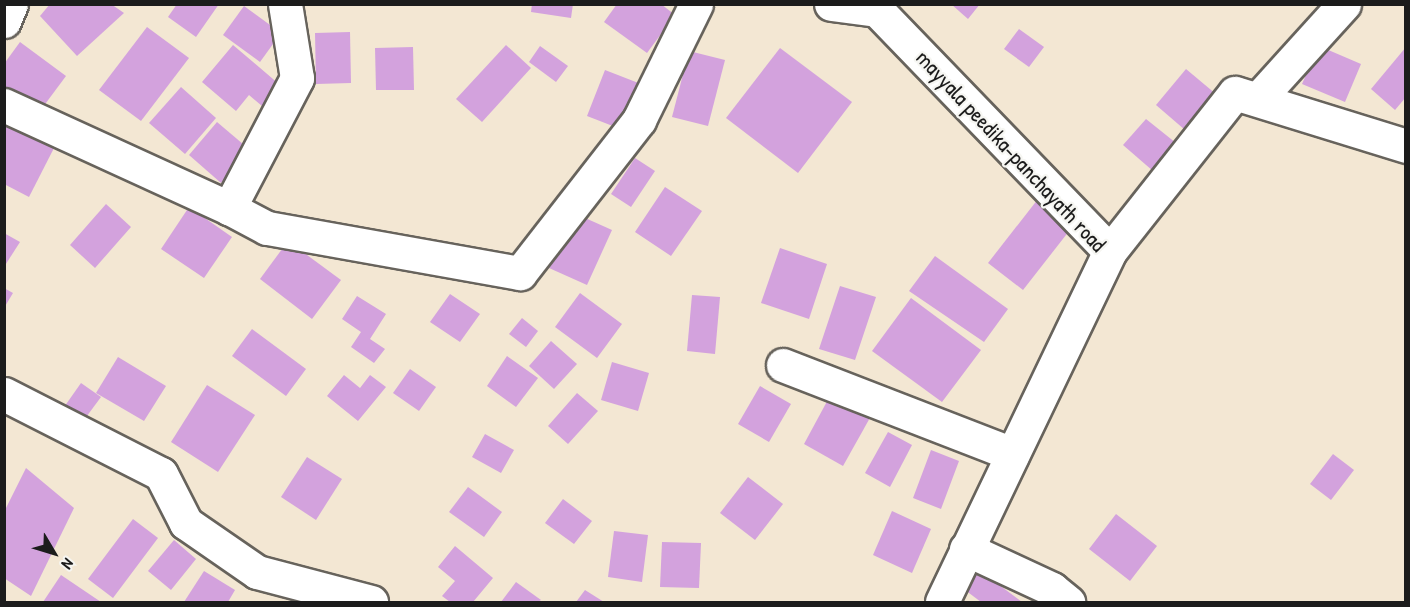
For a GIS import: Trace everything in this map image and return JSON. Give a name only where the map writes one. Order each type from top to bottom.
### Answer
[{"type":"street","points":[[4,21],[11,4]]},
{"type":"street","points":[[229,208],[297,78],[285,4]]},
{"type":"street","points":[[4,105],[229,208],[267,228],[520,273],[639,120],[696,4]]},
{"type":"street","name":"mayyala peedika-panchayath road","points":[[831,4],[878,10],[1110,251],[942,603]]},
{"type":"street","points":[[1258,99],[1344,4]]},
{"type":"street","points":[[1110,251],[1235,93],[1406,146]]},
{"type":"street","points":[[783,366],[1012,454]]},
{"type":"street","points":[[4,394],[161,474],[186,523],[257,572],[371,603]]},
{"type":"street","points":[[966,549],[1053,589],[1068,603]]},
{"type":"building","points":[[50,4],[111,4],[124,13],[77,56],[40,16]]},
{"type":"building","points":[[177,4],[219,4],[196,37],[168,17]]},
{"type":"building","points":[[532,4],[573,4],[571,18],[531,12]]},
{"type":"building","points":[[617,4],[661,4],[675,15],[647,53],[604,22]]},
{"type":"building","points":[[951,4],[980,4],[968,19]]},
{"type":"building","points":[[244,6],[281,33],[260,62],[223,35]]},
{"type":"building","points":[[147,27],[189,58],[141,121],[99,90]]},
{"type":"building","points":[[1019,29],[1044,47],[1029,67],[1004,49]]},
{"type":"building","points":[[350,32],[351,83],[316,84],[315,33]]},
{"type":"building","points":[[20,42],[66,76],[37,115],[4,91],[4,64]]},
{"type":"building","points":[[233,45],[280,85],[262,106],[249,95],[236,111],[202,82]]},
{"type":"building","points":[[506,45],[531,68],[482,122],[456,99]]},
{"type":"building","points":[[540,46],[568,66],[556,82],[529,62]]},
{"type":"building","points":[[1319,46],[1361,64],[1345,102],[1302,84]]},
{"type":"building","points":[[413,47],[414,90],[376,90],[375,48]]},
{"type":"building","points":[[1406,47],[1406,97],[1395,110],[1371,89]]},
{"type":"building","points":[[780,48],[852,102],[798,173],[726,118]]},
{"type":"building","points":[[689,51],[725,60],[708,126],[672,117]]},
{"type":"building","points":[[1186,69],[1223,100],[1192,136],[1156,105]]},
{"type":"building","points":[[605,70],[641,84],[623,130],[587,116]]},
{"type":"building","points":[[181,87],[216,118],[185,154],[149,123]]},
{"type":"building","points":[[1146,119],[1176,143],[1153,171],[1123,145]]},
{"type":"building","points":[[4,122],[54,148],[29,197],[4,184]]},
{"type":"building","points":[[217,122],[250,150],[221,183],[189,155]]},
{"type":"building","points":[[635,158],[655,171],[631,207],[611,194]]},
{"type":"building","points":[[665,187],[702,211],[671,256],[635,232]]},
{"type":"building","points":[[1038,199],[1073,226],[1023,290],[988,263]]},
{"type":"building","points":[[106,204],[131,227],[95,268],[70,245]]},
{"type":"building","points":[[189,207],[232,237],[204,278],[161,249]]},
{"type":"building","points":[[574,213],[612,230],[587,285],[549,268]]},
{"type":"building","points":[[4,233],[20,242],[4,267]]},
{"type":"building","points":[[288,241],[341,280],[312,319],[260,279]]},
{"type":"building","points":[[780,248],[827,264],[809,319],[761,303]]},
{"type":"building","points":[[935,256],[1008,309],[984,342],[909,291]]},
{"type":"building","points":[[840,286],[876,297],[855,360],[819,349]]},
{"type":"building","points":[[4,288],[13,293],[4,308]]},
{"type":"building","points":[[580,293],[622,324],[597,358],[555,327]]},
{"type":"building","points":[[450,294],[480,314],[460,342],[430,322]]},
{"type":"building","points":[[692,295],[720,297],[715,354],[687,351]]},
{"type":"building","points":[[357,296],[386,314],[370,339],[385,349],[374,363],[351,347],[361,332],[342,319]]},
{"type":"building","points":[[911,298],[981,350],[942,402],[872,351]]},
{"type":"building","points":[[522,318],[538,331],[526,347],[509,334]]},
{"type":"building","points":[[252,329],[306,369],[286,396],[232,356]]},
{"type":"building","points":[[551,341],[577,364],[554,389],[529,366]]},
{"type":"building","points":[[507,356],[538,378],[516,407],[487,386]]},
{"type":"building","points":[[118,357],[166,386],[144,421],[96,393]]},
{"type":"building","points":[[612,362],[649,373],[638,411],[601,400]]},
{"type":"building","points":[[410,369],[436,387],[419,411],[393,393]]},
{"type":"building","points":[[344,375],[360,388],[370,375],[386,387],[358,421],[327,396]]},
{"type":"building","points":[[81,383],[101,397],[81,424],[62,410]]},
{"type":"building","points":[[207,385],[255,415],[218,472],[171,442]]},
{"type":"building","points":[[760,386],[791,404],[769,442],[738,424]]},
{"type":"building","points":[[577,393],[598,411],[568,444],[548,426]]},
{"type":"building","points":[[831,394],[871,416],[843,466],[804,444]]},
{"type":"building","points":[[888,432],[912,445],[890,487],[865,473]]},
{"type":"building","points":[[485,434],[514,450],[501,473],[472,457]]},
{"type":"building","points":[[931,450],[959,461],[941,509],[913,498]]},
{"type":"building","points":[[1333,454],[1354,470],[1331,500],[1310,484]]},
{"type":"building","points":[[307,457],[342,479],[316,520],[281,497]]},
{"type":"building","points":[[26,468],[74,508],[31,596],[4,578],[4,512]]},
{"type":"building","points":[[748,477],[783,504],[755,540],[720,513]]},
{"type":"building","points":[[468,487],[502,512],[484,537],[449,512]]},
{"type":"building","points":[[563,499],[592,521],[574,544],[545,523]]},
{"type":"building","points":[[892,511],[931,529],[912,573],[873,555]]},
{"type":"building","points":[[1116,514],[1157,546],[1130,581],[1089,549]]},
{"type":"building","points":[[133,519],[158,538],[113,598],[88,579]]},
{"type":"building","points":[[614,531],[648,535],[642,582],[608,577]]},
{"type":"building","points":[[174,540],[196,559],[171,590],[148,571]]},
{"type":"building","points":[[662,542],[701,543],[699,588],[660,587]]},
{"type":"building","points":[[455,546],[493,578],[473,602],[450,602],[442,596],[455,581],[438,567]]},
{"type":"building","points":[[975,567],[1022,602],[981,602],[961,587]]},
{"type":"building","points":[[204,571],[235,590],[228,602],[184,602]]},
{"type":"building","points":[[61,575],[101,602],[43,602]]},
{"type":"building","points":[[516,582],[541,600],[538,602],[501,602]]},
{"type":"building","points":[[585,590],[604,602],[576,602]]}]
